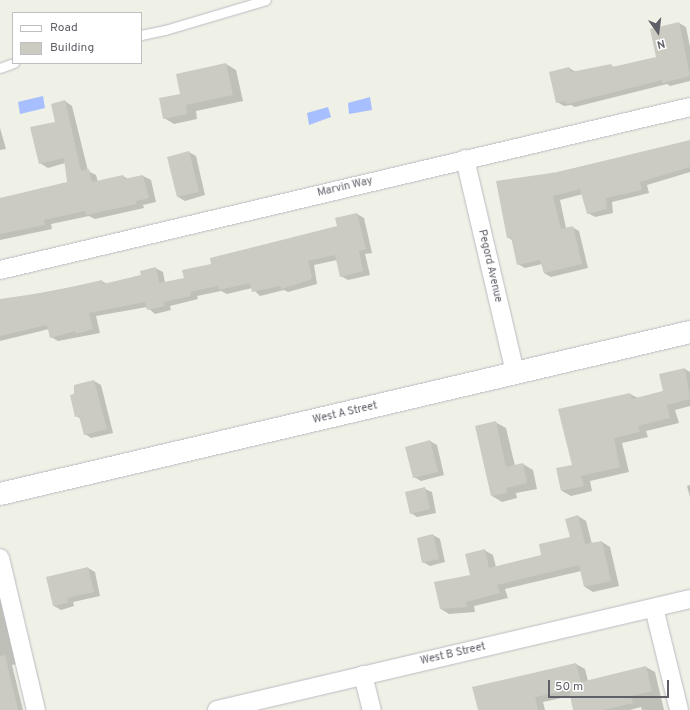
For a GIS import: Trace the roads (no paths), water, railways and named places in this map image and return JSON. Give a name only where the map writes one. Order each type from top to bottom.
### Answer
[{"type":"main road","name":"West A Street","points":[[0,494],[690,332]]},
{"type":"street","name":"Marvin Way","points":[[0,270],[690,107]]},
{"type":"street","name":"Pegord Avenue","points":[[465,159],[515,373]]},
{"type":"street","points":[[0,558],[36,710]]},
{"type":"street","name":"West B Street","points":[[217,710],[690,599]]},
{"type":"street","points":[[654,608],[679,710]]},
{"type":"street","points":[[363,675],[372,710]]},
{"type":"lane","points":[[142,35],[165,30],[266,0]]},
{"type":"lane","points":[[0,68],[12,64]]},
{"type":"water","points":[[43,96],[45,108],[20,114],[18,102]]},
{"type":"water","points":[[370,97],[372,110],[349,114],[348,103]]},
{"type":"water","points":[[328,107],[331,117],[309,125],[307,113]]}]
